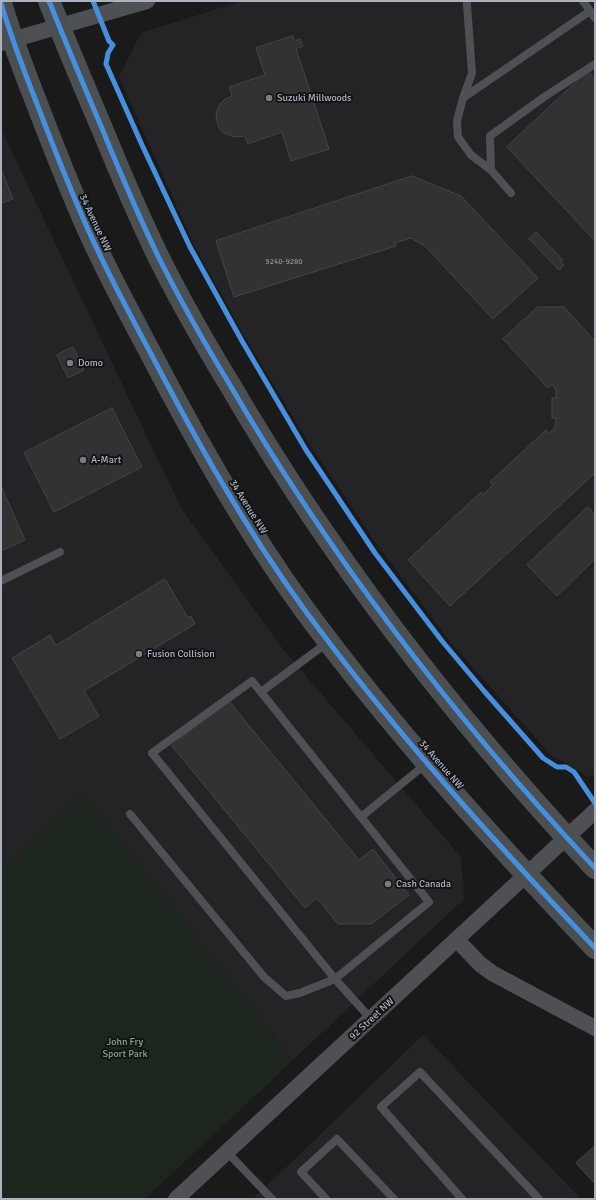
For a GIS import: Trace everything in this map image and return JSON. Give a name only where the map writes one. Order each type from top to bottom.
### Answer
[{"type":"main road","points":[[49,1],[123,179],[159,259],[263,442],[343,561],[422,669],[458,714],[595,868]]},
{"type":"main road","name":"34 Avenue NW","points":[[1,3],[7,41],[77,206],[112,280],[166,384],[232,499],[286,583],[329,642],[376,702],[427,763],[526,875],[595,948]]},
{"type":"street","points":[[7,41],[147,1]]},
{"type":"street","points":[[567,838],[595,811]]},
{"type":"street","name":"92 Street NW","points":[[176,1199],[567,838]]},
{"type":"street","points":[[457,940],[480,964],[492,973],[595,1028]]},
{"type":"lane","points":[[468,1],[467,5],[472,73],[457,121],[458,137],[471,155],[490,170],[511,193]]},
{"type":"lane","points":[[583,1],[595,18]]},
{"type":"lane","points":[[463,98],[590,10]]},
{"type":"lane","points":[[490,170],[490,136],[544,97],[595,64]]},
{"type":"lane","points":[[1,581],[60,552]]},
{"type":"lane","points":[[261,692],[329,642]]},
{"type":"lane","points":[[130,814],[264,977],[286,996],[300,993],[335,979],[429,902],[252,681],[152,753],[335,979],[371,1019]]},
{"type":"lane","points":[[361,817],[427,763]]},
{"type":"lane","points":[[462,1199],[381,1107],[420,1072],[540,1199]]},
{"type":"lane","points":[[326,1199],[301,1172],[337,1139],[394,1199]]},
{"type":"lane","points":[[227,1152],[272,1199]]},
{"type":"shaded area","points":[[242,1],[595,1],[595,774],[588,777],[551,755],[451,643],[376,543],[310,445],[242,332],[194,245],[119,77],[141,33]]},
{"type":"shaded area","points":[[1,129],[181,508],[283,649],[461,857],[464,899],[293,1060],[83,793],[1,871]]},
{"type":"shaded area","points":[[423,1035],[581,1199],[252,1199],[276,1177]]},
{"type":"green space","name":"John Fry Sport Park","points":[[83,792],[293,1060],[145,1199],[1,1199],[1,871]]},
{"type":"building","name":"Suzuki Millwoods","points":[[293,36],[295,41],[300,39],[303,46],[296,49],[329,149],[291,161],[282,132],[248,144],[245,136],[234,137],[224,133],[219,128],[216,118],[217,110],[220,104],[225,99],[232,96],[229,87],[265,75],[256,48]]},
{"type":"building","points":[[588,71],[595,79],[595,241],[507,147]]},
{"type":"building","points":[[1,169],[13,199],[1,203]]},
{"type":"building","points":[[412,176],[461,196],[538,278],[493,319],[425,246],[411,238],[395,243],[396,246],[234,297],[216,241]]},
{"type":"building","points":[[536,232],[563,260],[560,262],[564,265],[559,270],[529,239]]},
{"type":"building","points":[[538,307],[564,307],[595,341],[595,473],[450,606],[409,561],[409,559],[481,492],[483,495],[493,485],[490,482],[546,430],[549,433],[555,428],[556,418],[552,418],[552,398],[556,398],[556,389],[552,385],[548,388],[503,339]]},
{"type":"building","name":"Domo","points":[[73,347],[84,370],[68,378],[57,355]]},
{"type":"building","name":"A-Mart","points":[[112,408],[142,467],[54,512],[24,453]]},
{"type":"building","points":[[1,486],[25,540],[1,551]]},
{"type":"building","points":[[588,507],[595,515],[595,559],[557,596],[527,565]]},
{"type":"building","points":[[165,579],[188,618],[191,616],[195,624],[84,691],[99,716],[60,739],[12,658],[50,635],[56,645]]},
{"type":"building","points":[[228,700],[359,860],[373,849],[409,895],[371,924],[338,924],[317,898],[305,908],[172,746]]},
{"type":"building","points":[[595,1146],[595,1184],[576,1163]]},
{"type":"cycle path","points":[[49,1],[122,176],[159,258],[202,338],[269,450],[354,576],[445,696],[494,755],[595,868]]},
{"type":"cycle path","points":[[93,1],[109,41],[113,45],[108,53],[106,64],[190,247],[242,341],[306,450],[375,553],[442,641],[543,758],[557,767],[566,767],[574,772],[595,803]]},
{"type":"cycle path","points":[[1,3],[18,54],[47,129],[85,223],[102,260],[185,418],[241,515],[304,609],[372,697],[481,825],[595,948]]},
{"type":"place","name":"Suzuki Millwoods","points":[[269,98]]},
{"type":"place","name":"Domo","points":[[70,363]]},
{"type":"place","name":"A-Mart","points":[[83,460]]},
{"type":"place","name":"Fusion Collision","points":[[139,654]]},
{"type":"place","name":"Cash Canada","points":[[388,884]]}]
